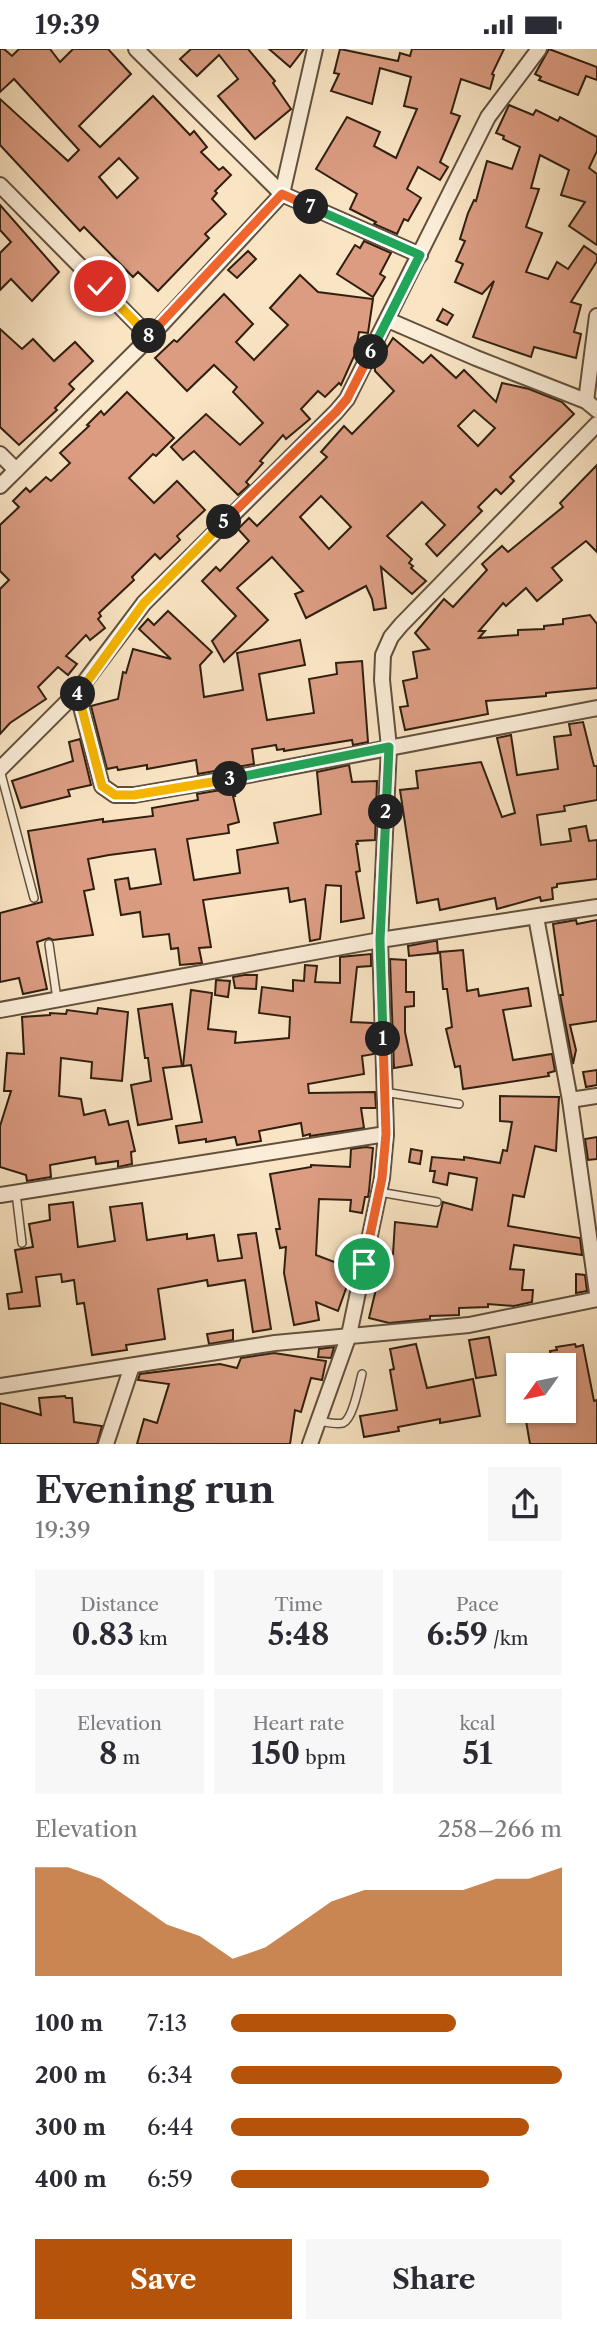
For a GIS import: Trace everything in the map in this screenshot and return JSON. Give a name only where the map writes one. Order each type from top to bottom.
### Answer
[{"type":"street","points":[[136,49],[282,194],[420,255]]},
{"type":"street","points":[[0,487],[150,337],[282,194],[315,49]]},
{"type":"street","points":[[0,769],[78,692],[144,603],[347,399],[488,117],[539,49]]},
{"type":"street","points":[[0,185],[150,337]]},
{"type":"street","points":[[388,320],[591,405],[597,316]]},
{"type":"street","points":[[310,1444],[349,1335],[379,1192],[386,1134],[380,940],[389,747],[382,680],[383,655],[391,637],[597,424]]},
{"type":"street","points":[[0,454],[16,470]]},
{"type":"street","points":[[78,692],[102,786],[115,795],[134,795],[238,777],[597,708]]},
{"type":"street","points":[[0,1010],[380,940],[597,907]]},
{"type":"street","points":[[536,917],[591,1209],[597,1293]]},
{"type":"street","points":[[570,1100],[597,1096]]},
{"type":"street","points":[[0,1195],[386,1134]]},
{"type":"street","points":[[0,1386],[275,1343],[469,1325],[597,1299]]},
{"type":"street","points":[[106,1444],[132,1366]]},
{"type":"lane","points":[[0,769],[34,898]]},
{"type":"lane","points":[[49,944],[58,1000]]},
{"type":"lane","points":[[384,1092],[459,1104]]},
{"type":"lane","points":[[379,1192],[437,1202]]},
{"type":"lane","points":[[16,1193],[22,1243]]},
{"type":"lane","points":[[318,1421],[346,1421],[362,1374]]},
{"type":"building","points":[[0,49],[12,56],[19,49],[50,49],[60,62],[73,49],[108,49],[131,74],[79,126],[100,147],[153,96],[190,135],[194,131],[207,147],[201,152],[219,170],[223,167],[231,175],[215,191],[217,193],[212,199],[226,214],[205,234],[209,238],[158,291],[138,272],[133,277],[84,227],[80,231],[0,145],[0,99],[68,161],[79,150],[14,79],[0,92]],"holes":[[[119,158],[138,178],[117,198],[99,177]]]},
{"type":"building","points":[[191,49],[248,49],[275,81],[273,83],[291,109],[255,139],[218,96],[238,79],[219,55],[197,76],[180,59]]},
{"type":"building","points":[[269,49],[304,49],[290,67]]},
{"type":"building","points":[[340,49],[398,61],[400,53],[410,56],[412,49],[504,49],[492,74],[494,75],[490,89],[461,79],[451,113],[460,116],[440,162],[448,167],[440,180],[418,167],[407,189],[421,198],[408,221],[404,219],[397,234],[350,209],[357,194],[316,169],[347,117],[380,132],[374,146],[396,158],[417,109],[404,106],[411,77],[380,68],[372,104],[331,91],[339,74],[334,73]]},
{"type":"building","points":[[549,49],[597,67],[597,80],[586,76],[578,95],[539,80],[541,77],[535,74]]},
{"type":"building","points":[[509,105],[533,115],[536,110],[558,121],[560,117],[597,137],[597,151],[589,168],[597,174],[597,245],[569,226],[585,202],[561,195],[569,170],[540,155],[531,188],[539,189],[526,227],[542,233],[526,272],[548,279],[557,262],[568,269],[584,246],[597,255],[597,261],[571,302],[581,305],[574,332],[581,334],[576,358],[534,347],[531,357],[473,337],[494,281],[482,294],[455,282],[463,264],[456,261],[465,241],[460,239],[468,213],[474,200],[476,201],[487,161],[512,169],[520,147],[496,133]]},
{"type":"building","points":[[0,205],[59,272],[32,301],[11,279],[0,290],[0,253],[11,242],[0,230]]},
{"type":"building","points":[[364,241],[391,253],[380,274],[385,277],[373,297],[337,274],[355,245],[360,248]]},
{"type":"building","points":[[248,251],[256,259],[237,278],[228,270]]},
{"type":"building","points":[[300,275],[318,292],[373,299],[368,333],[359,332],[355,354],[341,385],[339,383],[325,397],[318,391],[301,409],[310,419],[286,439],[283,435],[260,461],[263,463],[246,482],[249,485],[238,495],[194,451],[183,460],[171,447],[206,414],[240,445],[263,423],[233,392],[237,387],[214,365],[187,391],[155,358],[174,340],[177,342],[224,294],[253,324],[236,342],[254,360],[288,325],[270,308]]},
{"type":"building","points":[[443,309],[453,315],[447,325],[437,320]]},
{"type":"building","points":[[0,329],[22,349],[33,339],[54,361],[75,342],[93,361],[69,384],[74,389],[55,408],[57,410],[19,445],[0,427]]},
{"type":"building","points":[[393,338],[423,363],[431,355],[456,378],[464,370],[496,402],[502,383],[529,389],[562,402],[574,414],[510,477],[514,481],[501,494],[496,489],[478,507],[482,511],[437,556],[426,544],[445,525],[422,502],[387,536],[412,559],[409,563],[413,566],[411,568],[426,581],[412,594],[381,567],[386,608],[374,610],[366,586],[306,618],[295,594],[303,591],[272,557],[237,588],[268,620],[224,662],[212,641],[236,616],[202,581],[216,567],[220,571],[249,541],[238,529],[249,518],[257,526],[327,457],[321,452],[344,426],[352,434],[394,391],[375,371]],"holes":[[[474,410],[495,428],[478,446],[458,426]],[[321,496],[351,527],[329,549],[300,517]]]},
{"type":"building","points":[[127,392],[174,438],[129,478],[154,503],[177,481],[205,510],[177,536],[180,540],[160,559],[155,554],[132,577],[134,580],[99,613],[101,616],[98,619],[105,628],[90,640],[86,635],[66,656],[77,664],[68,675],[58,667],[38,687],[46,699],[10,723],[0,734],[0,589],[9,580],[0,571],[0,525],[19,507],[13,501],[26,488],[30,492],[46,477],[51,481],[70,463],[60,453],[101,411],[104,415]]},
{"type":"building","points":[[597,465],[597,552],[586,541],[552,568],[562,580],[537,601],[526,588],[506,606],[503,603],[479,631],[485,631],[479,638],[518,635],[518,630],[544,629],[544,626],[563,624],[563,619],[590,615],[597,624],[597,688],[486,701],[488,714],[405,730],[400,707],[408,706],[403,681],[417,678],[413,652],[429,649],[415,633],[444,599],[453,607],[487,570],[482,564],[502,546],[508,552],[563,507],[560,503]]},
{"type":"building","points":[[168,611],[212,652],[200,665],[204,697],[243,690],[237,653],[300,640],[305,665],[259,674],[267,720],[314,713],[309,679],[337,674],[336,663],[362,661],[368,742],[353,745],[352,740],[284,751],[277,750],[276,745],[252,749],[254,764],[198,774],[196,760],[147,769],[147,765],[107,769],[91,706],[118,699],[123,672],[126,673],[133,649],[171,659],[139,629],[148,619],[154,625]]},
{"type":"building","points":[[583,722],[594,766],[597,766],[597,800],[564,806],[565,811],[537,815],[541,845],[571,841],[569,829],[586,826],[589,841],[597,840],[597,879],[557,884],[557,887],[552,888],[553,899],[541,901],[540,897],[497,909],[495,898],[440,910],[438,899],[417,903],[400,790],[418,788],[416,771],[481,762],[502,817],[515,813],[497,738],[511,735],[517,775],[558,769],[554,737],[571,735],[569,724]]},
{"type":"building","points":[[80,739],[91,785],[68,790],[70,796],[21,808],[12,781],[73,761],[69,742]]},
{"type":"building","points":[[349,765],[352,782],[377,781],[375,840],[357,841],[356,844],[360,871],[356,872],[364,918],[341,922],[341,886],[326,885],[320,939],[310,941],[305,899],[290,902],[288,888],[203,900],[211,947],[199,948],[202,963],[180,965],[178,948],[171,949],[169,934],[143,937],[140,912],[121,915],[115,880],[128,878],[130,889],[161,884],[155,849],[109,855],[88,859],[94,889],[84,891],[93,935],[53,940],[49,938],[37,942],[47,989],[23,994],[19,978],[0,982],[0,913],[42,902],[28,831],[103,819],[103,822],[153,816],[152,808],[198,800],[197,794],[233,788],[239,822],[228,825],[229,833],[187,839],[194,880],[240,873],[237,850],[278,843],[274,823],[321,814],[317,772]]},
{"type":"building","points":[[576,920],[577,924],[597,920],[597,1021],[570,1025],[576,1050],[573,1064],[560,995],[563,995],[553,924]]},
{"type":"building","points":[[437,941],[438,953],[409,956],[408,946]]},
{"type":"building","points":[[463,950],[467,991],[478,989],[479,996],[528,988],[531,1006],[503,1010],[513,1060],[552,1054],[555,1071],[548,1073],[549,1076],[463,1089],[460,1066],[455,1067],[446,1029],[452,1027],[447,989],[443,989],[440,952]]},
{"type":"building","points":[[371,954],[371,966],[357,967],[351,1022],[373,1023],[374,1054],[362,1056],[364,1074],[308,1084],[309,1093],[375,1092],[376,1108],[361,1108],[364,1128],[303,1136],[301,1123],[259,1131],[261,1141],[237,1145],[235,1137],[179,1143],[176,1126],[202,1122],[191,1065],[183,1066],[191,990],[212,993],[208,1029],[236,1032],[235,1043],[289,1038],[290,1017],[259,1013],[262,987],[293,991],[293,980],[304,981],[305,965],[317,966],[315,982],[340,983],[340,957]]},
{"type":"building","points":[[390,959],[406,960],[406,992],[414,992],[414,1006],[405,1007],[405,1032],[412,1065],[394,1068]]},
{"type":"building","points":[[257,975],[256,989],[235,988],[233,977]]},
{"type":"building","points":[[216,980],[230,981],[228,997],[215,995]]},
{"type":"building","points":[[172,1004],[182,1066],[163,1068],[172,1119],[138,1125],[131,1085],[151,1081],[138,1009]]},
{"type":"building","points":[[98,1008],[128,1012],[122,1081],[91,1078],[92,1062],[61,1058],[59,1096],[81,1099],[84,1115],[105,1110],[109,1125],[128,1121],[135,1151],[131,1152],[132,1164],[118,1167],[118,1161],[96,1164],[95,1157],[50,1165],[51,1177],[27,1181],[26,1175],[0,1167],[0,1126],[11,1091],[4,1091],[7,1053],[24,1054],[22,1017],[66,1014],[67,1010],[97,1014]]},
{"type":"building","points":[[597,1070],[597,1085],[586,1087],[583,1072]]},
{"type":"building","points":[[500,1096],[559,1097],[556,1151],[535,1146],[524,1197],[513,1195],[508,1226],[580,1238],[582,1255],[514,1245],[510,1269],[524,1270],[522,1290],[533,1290],[532,1302],[514,1306],[488,1304],[488,1307],[459,1308],[459,1315],[430,1316],[430,1319],[389,1323],[369,1318],[385,1252],[393,1254],[395,1222],[437,1227],[443,1202],[472,1210],[477,1178],[449,1173],[447,1185],[433,1182],[435,1171],[430,1171],[432,1157],[464,1160],[464,1157],[500,1163],[503,1150],[507,1151],[512,1122],[500,1121]]},
{"type":"building","points":[[597,1137],[597,1159],[588,1160],[585,1139]]},
{"type":"building","points":[[373,1148],[368,1197],[365,1197],[362,1213],[350,1211],[351,1200],[319,1199],[316,1255],[353,1269],[338,1311],[316,1302],[319,1320],[294,1325],[284,1273],[286,1247],[280,1248],[276,1229],[280,1229],[270,1174],[311,1165],[350,1167],[351,1149]]},
{"type":"building","points":[[411,1149],[422,1151],[420,1164],[409,1162]]},
{"type":"building","points":[[73,1202],[78,1247],[115,1241],[110,1207],[142,1203],[147,1240],[187,1234],[187,1239],[214,1235],[218,1261],[242,1258],[238,1235],[256,1233],[271,1329],[253,1332],[245,1280],[208,1286],[207,1280],[158,1289],[165,1339],[126,1345],[127,1350],[92,1355],[84,1303],[77,1304],[74,1280],[62,1282],[61,1274],[36,1277],[40,1306],[9,1309],[7,1294],[22,1292],[15,1250],[33,1247],[29,1224],[50,1220],[49,1205]]},
{"type":"building","points":[[576,1274],[585,1275],[587,1291],[576,1293]]},
{"type":"building","points":[[233,1330],[233,1340],[209,1344],[207,1334]]},
{"type":"building","points":[[489,1337],[496,1375],[476,1378],[469,1340]]},
{"type":"building","points":[[416,1344],[427,1388],[473,1379],[480,1416],[440,1423],[440,1419],[398,1427],[399,1431],[364,1437],[360,1416],[397,1410],[390,1370],[394,1369],[390,1349]]},
{"type":"building","points":[[583,1345],[594,1401],[597,1400],[597,1444],[530,1444],[526,1423],[576,1423],[576,1353],[550,1353],[557,1350],[556,1347]]},
{"type":"building","points":[[334,1347],[331,1358],[318,1357],[319,1349]]},
{"type":"building","points":[[274,1353],[326,1361],[322,1380],[311,1378],[301,1412],[295,1410],[290,1444],[137,1444],[144,1419],[157,1423],[169,1384],[138,1380],[140,1374],[220,1364],[237,1368],[241,1358]]},
{"type":"building","points":[[39,1398],[72,1398],[74,1422],[102,1426],[97,1444],[0,1444],[0,1403],[41,1415]]},
{"type":"route","points":[[100,286],[150,337],[282,194],[420,255],[347,399],[144,603],[78,692],[102,786],[115,795],[134,795],[238,777],[389,747],[380,940],[386,1134],[382,1178],[364,1264]]}]
